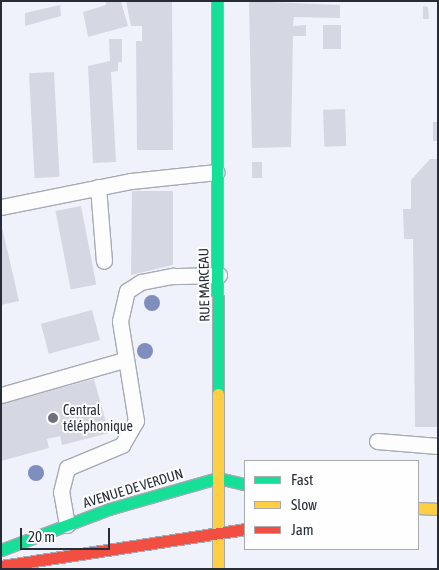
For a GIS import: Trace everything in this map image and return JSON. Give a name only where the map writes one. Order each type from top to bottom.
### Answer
[{"type":"main road","name":"RUE MARCEAU","points":[[216,1],[219,275],[218,569]]},
{"type":"main road","points":[[218,478],[244,484]]},
{"type":"main road","name":"AVENUE DE VERDUN","points":[[1,550],[67,525],[218,478]]},
{"type":"main road","points":[[419,508],[438,508]]},
{"type":"main road","points":[[1,566],[244,530]]},
{"type":"lane","points":[[1,207],[98,187],[217,172]]},
{"type":"lane","points":[[98,187],[104,260]]},
{"type":"lane","points":[[67,525],[61,492],[67,468],[118,448],[134,427],[124,360],[121,304],[127,291],[140,282],[173,276],[219,275]]},
{"type":"lane","points":[[1,394],[124,360]]},
{"type":"lane","points":[[377,441],[438,446]]},
{"type":"building","points":[[105,1],[121,2],[128,26],[88,37],[83,12],[106,5]]},
{"type":"building","points":[[126,1],[172,1],[173,150],[137,150],[136,41],[142,41],[142,26],[131,26]]},
{"type":"building","points":[[249,1],[340,5],[340,18],[294,17],[293,26],[306,25],[306,36],[293,36],[291,147],[252,148]]},
{"type":"building","points":[[60,5],[61,16],[25,26],[25,13]]},
{"type":"building","points":[[423,6],[428,7],[429,19],[423,19]]},
{"type":"building","points":[[323,25],[341,25],[341,49],[323,49]]},
{"type":"building","points":[[109,39],[122,39],[122,62],[118,62],[118,71],[111,72],[116,162],[93,163],[88,66],[110,61]]},
{"type":"building","points":[[54,72],[59,177],[35,178],[29,73]]},
{"type":"building","points":[[345,109],[346,146],[324,147],[323,110]]},
{"type":"building","points":[[433,122],[438,122],[438,141],[433,141]]},
{"type":"building","points":[[430,159],[438,159],[438,427],[415,427],[413,239],[404,239],[403,209],[411,209],[411,180]]},
{"type":"building","points":[[252,162],[262,162],[262,178],[252,178]]},
{"type":"building","points":[[132,191],[173,191],[173,265],[131,275]]},
{"type":"building","points":[[81,206],[96,285],[71,289],[55,211]]},
{"type":"building","points":[[1,223],[19,301],[1,305]]},
{"type":"building","points":[[92,310],[100,340],[49,354],[41,324]]},
{"type":"building","name":"Central téléphonique","points":[[94,379],[109,433],[62,445],[60,436],[47,439],[49,448],[1,461],[1,404]]},
{"type":"traffic: fast","points":[[217,1],[218,394]]},
{"type":"traffic: fast","points":[[1,550],[109,509],[218,478],[244,484]]},
{"type":"traffic: slow","points":[[218,394],[218,569]]},
{"type":"traffic: slow","points":[[419,508],[438,509]]},
{"type":"traffic: jam","points":[[1,566],[244,529]]},
{"type":"place","name":"Central téléphonique","points":[[53,418]]}]
